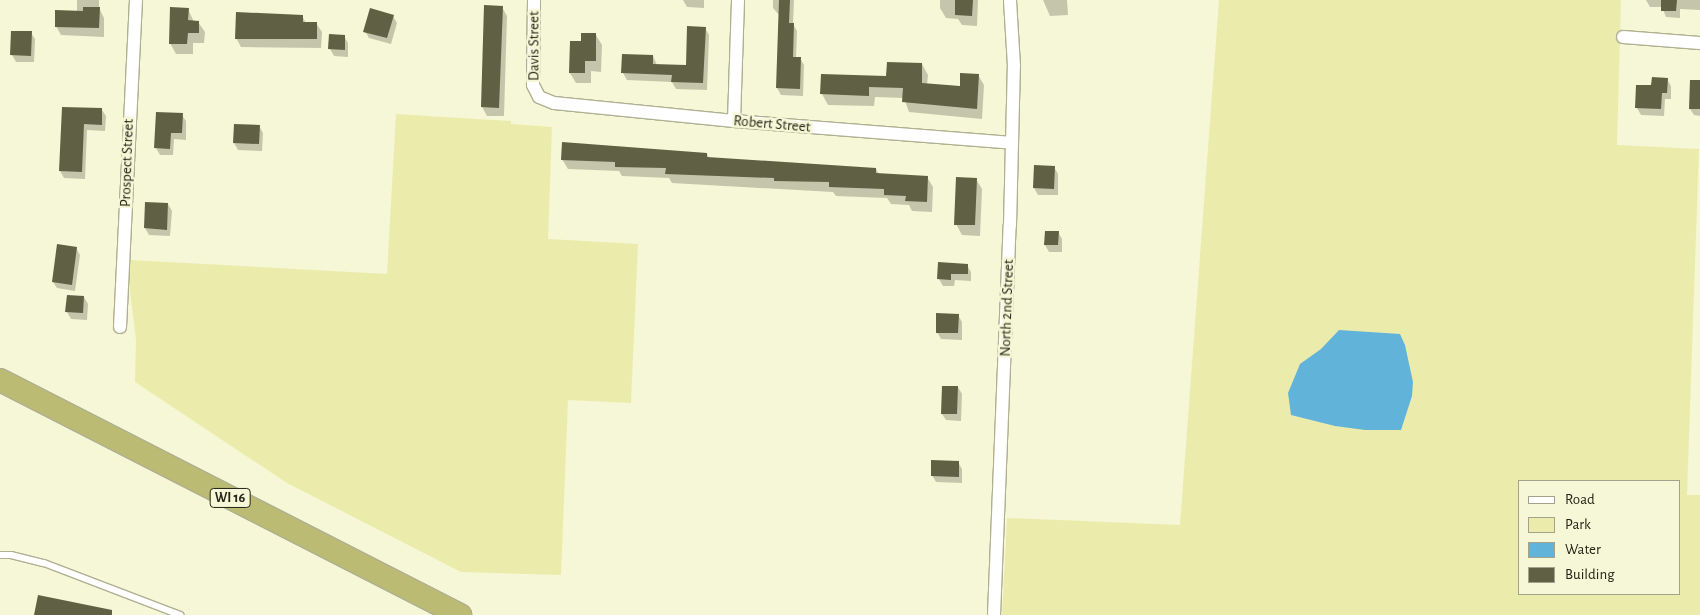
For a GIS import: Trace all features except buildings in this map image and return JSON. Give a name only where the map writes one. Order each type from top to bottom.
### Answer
[{"type":"highway","name":"WI 16","points":[[0,380],[460,615]]},
{"type":"street","name":"Prospect Street","points":[[120,327],[136,0]]},
{"type":"street","name":"Davis Street","points":[[534,0],[532,75],[535,92]]},
{"type":"street","points":[[734,120],[738,0]]},
{"type":"street","name":"North 2nd Street","points":[[994,615],[1012,143],[1014,66],[1010,0]]},
{"type":"street","points":[[1622,38],[1700,43]]},
{"type":"street","name":"Robert Street","points":[[535,92],[539,97],[554,103],[567,105],[1012,143]]},
{"type":"lane","points":[[0,555],[11,555],[44,563],[180,615]]},
{"type":"green space","points":[[1219,0],[1621,0],[1617,145],[1699,149],[1687,495],[1700,495],[1700,615],[1002,615],[1007,518],[1180,525]]},
{"type":"green space","points":[[396,114],[511,121],[511,124],[552,127],[548,239],[638,244],[631,403],[568,400],[561,575],[461,572],[287,483],[135,382],[136,340],[129,283],[130,260],[387,274]]},
{"type":"water","points":[[1339,330],[1400,334],[1405,345],[1413,382],[1412,396],[1401,430],[1365,430],[1335,426],[1291,415],[1288,393],[1300,364],[1321,349]]}]
